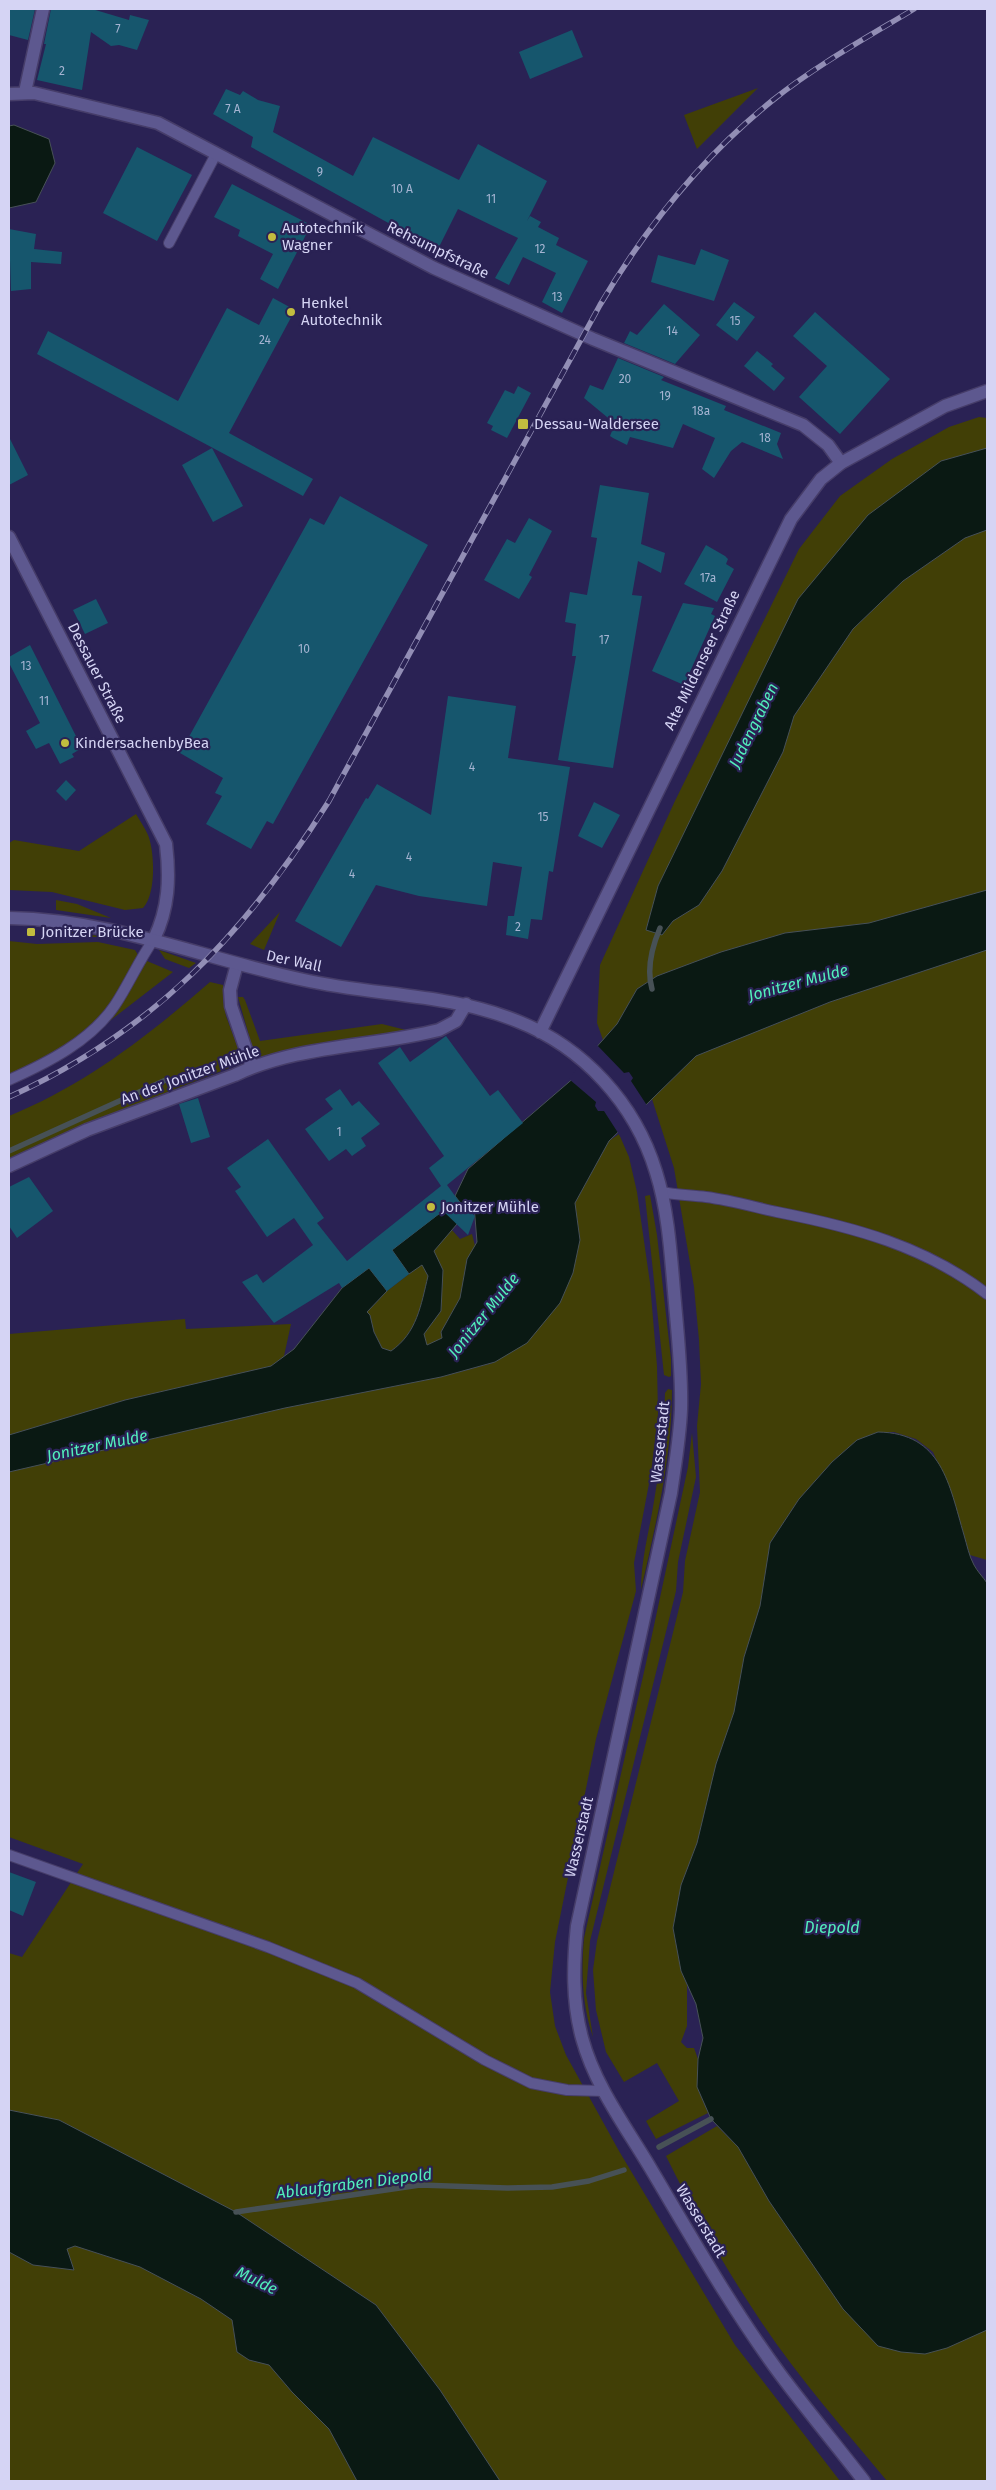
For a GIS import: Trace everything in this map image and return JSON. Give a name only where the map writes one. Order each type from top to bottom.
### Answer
[{"type":"main road","points":[[25,92],[43,9]]},
{"type":"main road","name":"Rehsumpfstraße","points":[[9,94],[25,92],[95,106],[158,123],[434,268],[593,339],[803,425],[828,445],[841,463]]},
{"type":"main road","name":"Alte Mildenseer Straße","points":[[540,1032],[776,545],[806,497],[821,479],[841,463],[946,406],[987,391]]},
{"type":"main road","name":"Dessauer Straße","points":[[9,536],[166,844],[168,889],[165,912],[154,939]]},
{"type":"main road","name":"Der Wall","points":[[9,918],[83,923],[154,939],[236,964],[311,982],[466,1004],[503,1015],[540,1032],[568,1049],[607,1084],[638,1127]]},
{"type":"main road","points":[[236,964],[230,990],[230,1006],[252,1067]]},
{"type":"main road","name":"An der Jonitzer Mühle","points":[[9,1166],[88,1130],[235,1076],[252,1067],[322,1051],[439,1030],[456,1021],[466,1004]]},
{"type":"main road","name":"Wasserstadt","points":[[638,1127],[649,1153],[661,1192],[668,1234],[679,1361],[681,1408],[678,1453],[583,1891],[573,1957],[578,2021],[583,2041],[604,2091],[750,2331],[780,2374],[864,2481]]},
{"type":"lane","points":[[169,243],[216,154]]},
{"type":"lane","points":[[9,1080],[62,1053],[92,1031],[114,1006],[138,962],[154,939]]},
{"type":"lane","points":[[661,1192],[708,1197],[824,1221],[878,1236],[948,1268],[987,1294]]},
{"type":"lane","points":[[9,1855],[268,1947],[357,1983],[485,2060],[530,2082],[567,2090],[604,2091]]},
{"type":"shaded area","points":[[758,88],[697,149],[684,115]]},
{"type":"shaded area","points":[[979,417],[987,418],[987,448],[941,461],[680,844],[659,886],[646,929],[662,935],[673,921],[699,905],[722,871],[783,752],[794,716],[853,629],[903,581],[965,538],[987,530],[987,890],[869,923],[785,933],[721,952],[657,976],[637,989],[617,1024],[603,1040],[597,1023],[600,965],[674,803],[799,549],[840,496],[892,459],[949,427]]},
{"type":"shaded area","points":[[136,814],[148,835],[153,862],[150,894],[143,908],[125,910],[52,892],[9,890],[9,843],[14,840],[79,851]]},
{"type":"shaded area","points":[[56,900],[77,904],[111,918],[56,910]]},
{"type":"shaded area","points":[[280,912],[264,950],[250,944]]},
{"type":"shaded area","points":[[54,929],[105,937],[53,937]]},
{"type":"shaded area","points":[[9,941],[37,944],[98,942],[135,950],[138,955],[117,997],[91,1027],[52,1055],[9,1078]]},
{"type":"shaded area","points":[[159,950],[196,963],[189,968],[165,959]]},
{"type":"shaded area","points":[[987,950],[987,1560],[970,1555],[952,1494],[933,1452],[916,1439],[894,1432],[878,1432],[857,1440],[832,1462],[799,1499],[770,1543],[760,1606],[744,1657],[734,1712],[716,1764],[697,1843],[681,1885],[673,1928],[681,1971],[687,1985],[687,2026],[681,2042],[687,2048],[694,2048],[698,2059],[697,2087],[708,2113],[656,2139],[646,2121],[679,2101],[657,2063],[624,2082],[606,2052],[596,2010],[593,1970],[597,1941],[683,1592],[685,1561],[700,1492],[697,1426],[701,1384],[694,1287],[674,1168],[652,1099],[696,1056],[830,1002]]},
{"type":"shaded area","points":[[147,961],[173,972],[98,1030],[115,1014],[143,962]]},
{"type":"shaded area","points":[[210,982],[223,985],[226,1016],[239,1051],[237,1061],[229,1068],[101,1118],[9,1161],[9,1116],[64,1090],[115,1058]]},
{"type":"shaded area","points":[[238,997],[243,997],[245,1000],[260,1041],[382,1024],[410,1031],[266,1059],[254,1053]]},
{"type":"shaded area","points":[[619,1134],[629,1157],[637,1192],[650,1283],[657,1366],[658,1414],[651,1473],[634,1563],[636,1591],[596,1739],[555,1942],[550,1992],[555,2026],[566,2055],[619,2151],[735,2345],[840,2481],[500,2481],[440,2390],[376,2305],[236,2212],[59,2120],[9,2110],[9,1953],[22,1957],[83,1864],[9,1837],[9,1472],[285,1408],[441,1377],[493,1363],[580,1240],[575,1203],[609,1141]]},
{"type":"shaded area","points":[[650,1195],[657,1235],[671,1359],[671,1376],[669,1377],[664,1375],[645,1196]]},
{"type":"shaded area","points":[[452,1230],[460,1239],[472,1234],[475,1246],[467,1259],[460,1298],[441,1332],[442,1338],[427,1346],[424,1334],[441,1311],[443,1270],[433,1251]]},
{"type":"shaded area","points":[[422,1264],[428,1276],[417,1318],[400,1344],[391,1351],[382,1348],[374,1332],[370,1315],[367,1312],[387,1291]]},
{"type":"shaded area","points":[[185,1319],[186,1329],[291,1324],[284,1356],[271,1366],[125,1400],[9,1435],[9,1334]]},
{"type":"shaded area","points":[[668,1389],[672,1390],[666,1465],[641,1590],[643,1561],[661,1454],[665,1393]]},
{"type":"shaded area","points":[[692,1433],[696,1477],[678,1562],[676,1591],[590,1941],[586,1993],[593,2037],[589,2025],[583,1988],[584,1938],[688,1467]]},
{"type":"shaded area","points":[[717,2126],[738,2147],[769,2201],[843,2309],[974,2335],[987,2330],[987,2481],[887,2481],[788,2360],[745,2298],[721,2258],[666,2156]]},
{"type":"shaded area","points":[[75,2246],[140,2267],[201,2299],[232,2320],[237,2352],[249,2360],[269,2365],[292,2392],[329,2429],[357,2481],[9,2481],[9,2252],[33,2265],[74,2270],[67,2249]]},
{"type":"water","points":[[14,125],[49,139],[55,163],[36,202],[9,208],[9,126]]},
{"type":"water","points":[[987,448],[987,530],[965,538],[903,581],[853,629],[794,716],[783,752],[722,871],[699,905],[673,921],[662,935],[646,930],[658,886],[798,599],[868,515],[941,461]]},
{"type":"water","name":"Jonitzer Mulde","points":[[987,890],[987,950],[830,1002],[696,1056],[609,1141],[575,1203],[580,1240],[573,1273],[560,1303],[527,1343],[495,1362],[441,1377],[285,1408],[9,1472],[9,1435],[125,1400],[271,1366],[294,1349],[342,1288],[369,1268],[387,1291],[367,1312],[370,1315],[374,1332],[382,1348],[391,1351],[407,1336],[417,1318],[428,1276],[422,1265],[409,1274],[392,1250],[453,1203],[463,1217],[434,1251],[443,1270],[441,1311],[424,1334],[427,1345],[442,1338],[441,1332],[460,1298],[467,1259],[477,1242],[474,1205],[467,1211],[455,1196],[468,1169],[576,1076],[593,1051],[617,1024],[637,989],[657,976],[721,952],[785,933],[869,923]]},
{"type":"water","name":"Diepold","points":[[878,1432],[899,1435],[916,1441],[929,1452],[939,1465],[947,1480],[971,1558],[987,1583],[987,2330],[947,2348],[925,2354],[901,2352],[878,2346],[843,2309],[769,2201],[738,2147],[711,2119],[697,2087],[698,2059],[703,2038],[696,2004],[681,1971],[673,1928],[681,1885],[697,1843],[716,1764],[734,1712],[744,1657],[760,1606],[770,1543],[799,1499],[832,1462],[857,1440]]},
{"type":"water","name":"Mulde","points":[[9,2110],[59,2120],[236,2212],[376,2305],[440,2390],[500,2481],[357,2481],[329,2429],[292,2392],[269,2365],[249,2360],[237,2352],[232,2320],[201,2299],[140,2267],[75,2246],[67,2249],[74,2270],[33,2265],[9,2252]]},
{"type":"pier","points":[[596,1044],[624,1073],[629,1072],[633,1078],[631,1081],[648,1107],[620,1136],[604,1111],[598,1111],[595,1106],[596,1102],[569,1079]]},
{"type":"building","points":[[9,9],[35,9],[28,40],[9,35]]},
{"type":"building","points":[[51,9],[92,9],[129,20],[130,15],[149,20],[137,50],[119,45],[111,46],[91,32],[82,90],[37,80],[46,44],[44,44]]},
{"type":"building","points":[[572,30],[583,57],[530,79],[519,52]]},
{"type":"building","points":[[226,89],[240,95],[243,91],[258,100],[280,106],[273,132],[353,176],[373,137],[459,180],[478,144],[547,181],[527,221],[530,216],[541,222],[538,227],[559,238],[556,245],[588,261],[562,313],[542,302],[556,273],[523,257],[509,285],[495,278],[518,238],[458,209],[438,249],[421,241],[251,147],[253,137],[213,114]]},
{"type":"building","points":[[137,147],[192,175],[157,241],[103,213]]},
{"type":"building","name":"Autotechnik Wagner","points":[[232,184],[311,225],[278,289],[260,279],[273,254],[238,236],[240,230],[214,217]]},
{"type":"building","points":[[9,229],[36,234],[34,249],[62,252],[61,264],[31,262],[31,289],[11,291]]},
{"type":"building","points":[[701,249],[729,260],[714,301],[651,282],[658,255],[695,265]]},
{"type":"building","points":[[273,298],[295,310],[229,433],[313,479],[303,496],[37,354],[48,331],[178,401],[227,308],[259,325]]},
{"type":"building","points":[[734,302],[755,317],[737,341],[716,325]]},
{"type":"building","points":[[664,304],[700,335],[675,364],[624,343],[630,331],[637,335]]},
{"type":"building","points":[[815,312],[890,379],[840,434],[799,397],[827,366],[793,336]]},
{"type":"building","points":[[757,351],[773,364],[771,366],[785,378],[774,391],[744,366]]},
{"type":"building","points":[[618,358],[664,377],[661,380],[726,406],[724,410],[781,433],[777,444],[783,459],[742,442],[731,451],[714,478],[702,469],[715,438],[683,424],[673,448],[630,437],[627,445],[613,438],[610,436],[612,431],[610,430],[613,422],[584,398],[590,385],[603,390]]},
{"type":"building","points":[[518,386],[531,393],[507,438],[491,430],[493,426],[487,423],[505,390],[514,394]]},
{"type":"building","points":[[9,437],[28,475],[9,485]]},
{"type":"building","points":[[212,448],[243,506],[213,522],[182,465]]},
{"type":"building","points":[[600,485],[649,493],[641,544],[665,553],[661,573],[638,561],[632,595],[642,596],[613,768],[558,760],[576,656],[572,656],[576,624],[565,622],[570,592],[587,595],[597,538],[591,537]]},
{"type":"building","points":[[340,496],[428,545],[273,824],[267,821],[251,849],[206,824],[222,796],[215,793],[223,778],[180,753],[310,518],[324,525]]},
{"type":"building","points":[[529,518],[552,531],[529,575],[532,577],[519,599],[484,580],[507,539],[515,543]]},
{"type":"building","points":[[706,545],[725,556],[728,559],[726,564],[734,569],[717,602],[684,584]]},
{"type":"building","points":[[96,599],[108,623],[85,634],[73,610]]},
{"type":"building","points":[[683,603],[714,608],[711,614],[715,616],[684,685],[652,671]]},
{"type":"building","points":[[30,645],[82,748],[72,754],[74,757],[60,764],[49,743],[36,749],[26,731],[40,723],[9,663],[9,657]]},
{"type":"building","points":[[448,696],[516,706],[508,758],[570,767],[553,872],[549,871],[542,920],[531,919],[528,939],[506,935],[508,916],[514,916],[522,867],[493,862],[487,906],[419,896],[376,885],[341,947],[295,921],[366,798],[368,799],[377,784],[431,815]]},
{"type":"building","points":[[66,780],[76,790],[66,801],[56,791]]},
{"type":"building","points":[[594,802],[620,815],[602,848],[578,836]]},
{"type":"building","points":[[446,1036],[490,1096],[498,1090],[523,1123],[447,1185],[461,1204],[475,1216],[468,1235],[443,1211],[392,1250],[409,1274],[387,1291],[369,1268],[342,1288],[339,1283],[274,1323],[242,1282],[257,1274],[263,1283],[313,1245],[294,1218],[267,1237],[235,1191],[241,1187],[227,1168],[268,1139],[324,1218],[317,1223],[347,1261],[441,1186],[429,1168],[444,1156],[378,1063],[400,1047],[410,1062]]},
{"type":"building","points":[[340,1089],[352,1106],[359,1101],[380,1124],[361,1138],[366,1146],[352,1156],[346,1149],[329,1161],[305,1129],[333,1109],[325,1099]]},
{"type":"building","points":[[198,1098],[210,1137],[191,1143],[179,1104]]},
{"type":"building","points":[[29,1177],[53,1211],[17,1238],[9,1226],[9,1187]]},
{"type":"building","points":[[9,1872],[36,1882],[23,1916],[9,1910]]},
{"type":"waterway","name":"Judengraben","points":[[652,989],[650,965],[660,928]]},
{"type":"waterway","points":[[9,1151],[168,1079]]},
{"type":"waterway","name":"Ablaufgraben Diepold","points":[[659,2147],[711,2119]]},
{"type":"waterway","name":"Ablaufgraben Diepold","points":[[236,2212],[420,2185],[507,2188],[552,2187],[589,2181],[624,2170]]},
{"type":"railway","points":[[9,1097],[61,1071],[108,1042],[152,1009],[192,974],[229,936],[264,894],[329,801],[600,305],[636,248],[699,169],[747,122],[773,100],[824,63],[914,9]]},
{"type":"place","name":"Autotechnik Wagner","points":[[272,237]]},
{"type":"place","name":"Henkel Autotechnik","points":[[291,312]]},
{"type":"place","name":"Dessau-Waldersee","points":[[523,424]]},
{"type":"place","name":"KindersachenbyBea","points":[[65,743]]},
{"type":"place","name":"Jonitzer Brücke","points":[[31,932]]},
{"type":"place","name":"Jonitzer Mühle","points":[[431,1207]]}]
